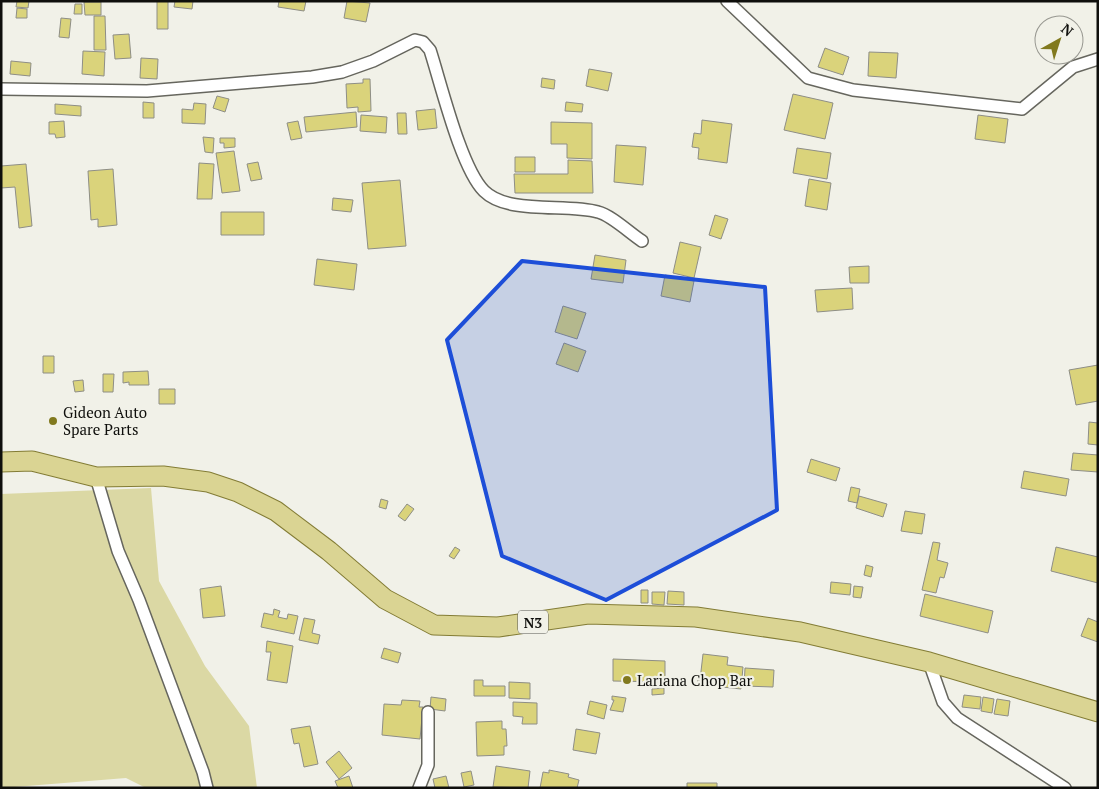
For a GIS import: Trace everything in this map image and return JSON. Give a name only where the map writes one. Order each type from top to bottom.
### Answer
[{"type":"main road","name":"N3","points":[[1,462],[32,461],[96,477],[163,476],[208,482],[238,492],[276,511],[329,551],[385,599],[434,624],[498,627],[588,614],[696,617],[800,632],[930,662],[1098,712]]},
{"type":"street","points":[[727,1],[808,78],[853,90],[1022,109],[1073,68],[1098,59]]},
{"type":"street","points":[[1,89],[147,91],[312,77],[342,72],[373,61],[415,40],[423,42],[430,50],[463,153],[473,176],[485,192],[505,202],[599,212],[642,241]]},
{"type":"street","points":[[96,477],[118,551],[139,600],[203,772],[207,788]]},
{"type":"street","points":[[930,662],[943,702],[957,718],[1065,788]]},
{"type":"street","points":[[419,788],[428,765],[428,712]]},
{"type":"highlighted area","points":[[522,261],[765,287],[777,510],[606,600],[502,556],[447,340]]},
{"type":"shaded area","points":[[151,488],[159,581],[205,666],[249,726],[257,788],[146,788],[126,778],[2,788],[1,494]]},
{"type":"building","points":[[17,1],[29,1],[28,8],[16,7]]},
{"type":"building","points":[[157,1],[168,1],[168,29],[157,29]]},
{"type":"building","points":[[175,1],[193,1],[192,9],[174,7]]},
{"type":"building","points":[[279,1],[306,1],[304,11],[278,7]]},
{"type":"building","points":[[347,1],[370,3],[366,22],[344,18]]},
{"type":"building","points":[[84,2],[101,2],[101,15],[85,15]]},
{"type":"building","points":[[75,4],[82,4],[82,14],[74,14]]},
{"type":"building","points":[[17,8],[27,9],[27,18],[16,18]]},
{"type":"building","points":[[94,16],[105,16],[106,50],[94,50]]},
{"type":"building","points":[[61,18],[71,19],[69,38],[59,37]]},
{"type":"building","points":[[129,34],[131,58],[115,59],[113,35]]},
{"type":"building","points":[[825,48],[849,57],[843,75],[818,67]]},
{"type":"building","points":[[83,51],[105,52],[104,76],[82,74]]},
{"type":"building","points":[[869,52],[898,53],[896,78],[868,76]]},
{"type":"building","points":[[141,58],[158,59],[157,79],[140,78]]},
{"type":"building","points":[[11,61],[31,63],[30,76],[10,74]]},
{"type":"building","points":[[589,69],[612,73],[608,91],[586,86]]},
{"type":"building","points":[[542,78],[555,80],[554,89],[541,87]]},
{"type":"building","points":[[363,79],[370,79],[371,111],[358,112],[358,107],[347,108],[346,84],[363,83]]},
{"type":"building","points":[[793,94],[833,103],[825,139],[784,130]]},
{"type":"building","points":[[217,96],[229,99],[225,112],[213,108]]},
{"type":"building","points":[[143,102],[154,103],[154,118],[143,118]]},
{"type":"building","points":[[566,102],[583,104],[582,112],[565,111]]},
{"type":"building","points":[[194,103],[206,104],[205,124],[182,123],[182,109],[193,110]]},
{"type":"building","points":[[55,104],[81,106],[81,116],[55,114]]},
{"type":"building","points":[[435,109],[437,128],[418,130],[416,111]]},
{"type":"building","points":[[356,112],[357,127],[306,132],[304,117]]},
{"type":"building","points":[[397,113],[406,113],[407,134],[398,134]]},
{"type":"building","points":[[361,115],[387,117],[386,133],[360,131]]},
{"type":"building","points":[[978,115],[1008,119],[1005,143],[975,139]]},
{"type":"building","points":[[702,120],[732,124],[727,163],[698,159],[699,148],[692,147],[694,133],[701,134]]},
{"type":"building","points":[[64,121],[65,137],[56,138],[55,134],[49,134],[49,122]]},
{"type":"building","points":[[298,121],[302,138],[291,140],[287,123]]},
{"type":"building","points":[[551,122],[592,123],[592,159],[567,158],[567,144],[551,144]]},
{"type":"building","points":[[203,137],[214,138],[213,153],[205,152]]},
{"type":"building","points":[[220,138],[235,138],[235,147],[224,148],[224,143],[220,143]]},
{"type":"building","points":[[616,145],[646,147],[643,185],[614,182]]},
{"type":"building","points":[[797,148],[831,153],[827,179],[793,173]]},
{"type":"building","points":[[234,151],[240,191],[222,193],[216,153]]},
{"type":"building","points":[[515,157],[535,157],[535,172],[515,172]]},
{"type":"building","points":[[568,160],[592,161],[593,193],[515,193],[514,174],[568,174]]},
{"type":"building","points":[[258,162],[262,179],[251,181],[247,164]]},
{"type":"building","points":[[199,163],[214,164],[212,199],[197,199]]},
{"type":"building","points":[[26,164],[32,226],[19,228],[15,187],[1,188],[1,166]]},
{"type":"building","points":[[113,169],[117,225],[98,227],[98,219],[91,220],[88,171]]},
{"type":"building","points":[[809,179],[831,183],[827,210],[805,206]]},
{"type":"building","points":[[400,180],[406,246],[368,249],[362,183]]},
{"type":"building","points":[[333,198],[353,200],[351,212],[332,210]]},
{"type":"building","points":[[221,212],[264,212],[264,235],[221,235]]},
{"type":"building","points":[[715,215],[728,219],[721,239],[709,235]]},
{"type":"building","points":[[680,242],[701,247],[694,278],[673,273]]},
{"type":"building","points":[[595,255],[626,260],[623,283],[591,279]]},
{"type":"building","points":[[317,259],[357,264],[354,290],[314,285]]},
{"type":"building","points":[[869,266],[869,283],[850,283],[849,267]]},
{"type":"building","points":[[665,275],[694,281],[690,302],[661,296]]},
{"type":"building","points":[[852,288],[853,309],[817,312],[815,290]]},
{"type":"building","points":[[563,306],[586,313],[577,339],[555,332]]},
{"type":"building","points":[[564,343],[586,351],[578,372],[556,364]]},
{"type":"building","points":[[43,356],[54,356],[54,373],[43,373]]},
{"type":"building","points":[[1098,365],[1098,401],[1076,405],[1069,370]]},
{"type":"building","points":[[148,371],[149,385],[129,385],[129,382],[123,383],[123,372]]},
{"type":"building","points":[[103,374],[114,374],[113,392],[103,392]]},
{"type":"building","points":[[83,380],[84,391],[75,392],[73,381]]},
{"type":"building","points":[[159,389],[175,389],[175,404],[159,404]]},
{"type":"building","points":[[1089,422],[1098,423],[1098,445],[1088,444]]},
{"type":"building","points":[[1073,453],[1098,455],[1098,472],[1071,470]]},
{"type":"building","points":[[811,459],[840,468],[836,481],[807,472]]},
{"type":"building","points":[[1024,471],[1069,479],[1066,496],[1021,488]]},
{"type":"building","points":[[851,487],[860,489],[857,503],[848,501]]},
{"type":"building","points":[[859,496],[887,504],[883,517],[856,508]]},
{"type":"building","points":[[381,499],[388,501],[386,509],[379,507]]},
{"type":"building","points":[[407,504],[414,509],[405,521],[398,516]]},
{"type":"building","points":[[905,511],[925,514],[922,534],[901,531]]},
{"type":"building","points":[[933,542],[940,543],[937,560],[948,563],[944,578],[940,577],[936,593],[922,590]]},
{"type":"building","points":[[455,547],[460,550],[454,559],[449,556]]},
{"type":"building","points":[[1056,547],[1098,557],[1098,583],[1051,571]]},
{"type":"building","points":[[866,565],[873,567],[871,577],[864,575]]},
{"type":"building","points":[[831,582],[851,584],[850,595],[830,593]]},
{"type":"building","points":[[221,586],[225,616],[203,618],[200,589]]},
{"type":"building","points":[[854,586],[863,587],[861,598],[853,597]]},
{"type":"building","points":[[641,590],[648,590],[648,603],[641,603]]},
{"type":"building","points":[[668,591],[684,592],[684,605],[667,604]]},
{"type":"building","points":[[652,592],[665,592],[664,605],[652,604]]},
{"type":"building","points":[[925,594],[993,611],[988,633],[920,616]]},
{"type":"building","points":[[274,609],[280,611],[278,617],[287,619],[288,614],[298,616],[294,634],[261,627],[264,613],[273,615]]},
{"type":"building","points":[[304,618],[315,620],[312,633],[320,635],[318,644],[299,640]]},
{"type":"building","points":[[1088,618],[1098,622],[1098,642],[1081,636]]},
{"type":"building","points":[[267,641],[293,646],[287,683],[267,680],[271,652],[266,652]]},
{"type":"building","points":[[384,648],[401,653],[398,663],[381,658]]},
{"type":"building","points":[[703,654],[728,657],[727,665],[743,667],[741,689],[722,687],[722,682],[700,680]]},
{"type":"building","points":[[613,659],[665,661],[665,682],[613,681]]},
{"type":"building","points":[[745,668],[774,670],[773,687],[744,686]]},
{"type":"building","points":[[474,680],[483,680],[483,686],[505,686],[505,696],[474,696]]},
{"type":"building","points":[[698,680],[705,682],[704,687],[697,686]]},
{"type":"building","points":[[509,682],[530,683],[530,699],[509,698]]},
{"type":"building","points":[[664,688],[664,694],[652,695],[652,689]]},
{"type":"building","points":[[964,695],[981,697],[980,709],[962,707]]},
{"type":"building","points":[[612,696],[626,698],[623,712],[610,710],[614,700],[612,700]]},
{"type":"building","points":[[431,697],[446,699],[445,711],[430,709]]},
{"type":"building","points":[[983,697],[994,699],[992,713],[981,711]]},
{"type":"building","points":[[997,699],[1010,701],[1008,716],[994,714]]},
{"type":"building","points":[[402,700],[420,701],[419,707],[423,707],[420,739],[382,735],[384,704],[401,705]]},
{"type":"building","points":[[590,701],[607,705],[604,719],[587,714]]},
{"type":"building","points":[[513,702],[537,703],[537,724],[522,724],[523,717],[513,716]]},
{"type":"building","points":[[502,721],[502,729],[506,729],[507,746],[504,746],[504,755],[477,756],[476,722]]},
{"type":"building","points":[[310,726],[318,764],[304,767],[299,743],[294,744],[291,729]]},
{"type":"building","points":[[576,729],[600,733],[596,754],[573,750]]},
{"type":"building","points":[[339,751],[352,768],[339,779],[326,762]]},
{"type":"building","points":[[496,766],[530,771],[528,788],[493,787]]},
{"type":"building","points":[[549,770],[569,774],[568,777],[579,780],[577,788],[540,788],[543,772],[549,773]]},
{"type":"building","points":[[471,771],[474,785],[464,787],[461,773]]},
{"type":"building","points":[[349,776],[353,788],[338,788],[335,781]]},
{"type":"building","points":[[446,776],[449,788],[435,788],[433,779]]},
{"type":"building","points":[[687,783],[717,783],[717,788],[687,788]]},
{"type":"place","name":"Gideon Auto Spare Parts","points":[[53,421]]},
{"type":"place","name":"Lariana Chop Bar","points":[[627,680]]}]
